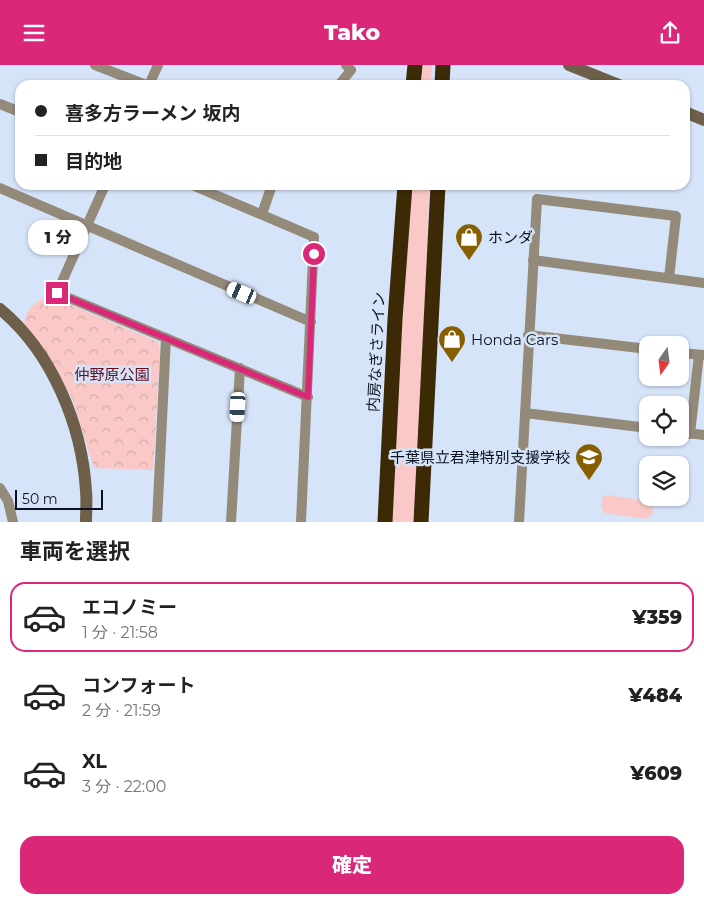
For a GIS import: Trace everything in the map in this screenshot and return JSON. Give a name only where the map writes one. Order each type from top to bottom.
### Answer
[{"type":"highway","points":[[414,80],[415,65]]},
{"type":"highway","points":[[442,80],[443,65]]},
{"type":"highway","name":"内房なぎさライン","points":[[385,521],[395,319],[405,190]]},
{"type":"highway","points":[[421,521],[438,190]]},
{"type":"street","points":[[95,65],[135,80]]},
{"type":"street","points":[[150,80],[158,65]]},
{"type":"street","points":[[343,80],[352,70],[346,65]]},
{"type":"street","points":[[569,65],[606,80]]},
{"type":"street","points":[[0,104],[15,110]]},
{"type":"street","points":[[690,114],[704,120]]},
{"type":"street","points":[[0,189],[311,322]]},
{"type":"street","points":[[103,190],[57,293],[308,397]]},
{"type":"street","points":[[204,190],[314,237],[301,521]]},
{"type":"street","points":[[262,214],[270,190]]},
{"type":"street","points":[[519,521],[537,199],[676,216],[669,278]]},
{"type":"street","points":[[533,260],[704,283]]},
{"type":"street","points":[[0,309],[35,348],[51,372],[66,403],[78,439],[83,467],[86,492],[86,521]]},
{"type":"street","points":[[528,335],[639,348]]},
{"type":"street","points":[[156,521],[166,338]]},
{"type":"street","points":[[689,354],[702,355],[689,415]]},
{"type":"street","points":[[231,521],[240,368]]},
{"type":"street","points":[[525,413],[639,427]]},
{"type":"street","points":[[689,433],[704,435]]},
{"type":"street","points":[[0,488],[8,501],[13,521]]},
{"type":"green space","points":[[422,65],[432,65],[431,80],[421,80]]},
{"type":"green space","points":[[412,190],[429,190],[414,521],[391,522],[399,363]]},
{"type":"green space","name":"仲野原公園","points":[[48,295],[158,342],[160,352],[153,470],[94,468],[72,398],[24,323],[29,309]]},
{"type":"green space","points":[[603,496],[639,500],[639,506],[652,506],[653,513],[646,519],[603,512],[601,505]]},
{"type":"place","name":"ホンダ","points":[[469,261]]},
{"type":"place","name":"Honda Cars","points":[[452,363]]},
{"type":"place","name":"千葉県立君津特別支援学校","points":[[589,481]]},
{"type":"route","points":[[57,293],[308,397],[314,254]]}]
